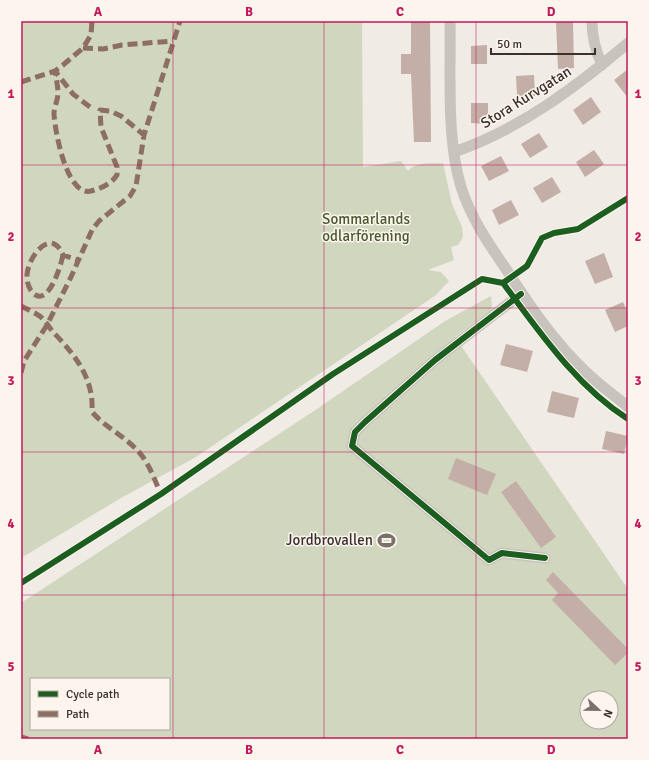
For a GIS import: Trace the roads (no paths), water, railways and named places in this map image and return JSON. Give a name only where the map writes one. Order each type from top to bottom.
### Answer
[{"type":"street","points":[[450,21],[451,103],[454,152],[461,187],[474,218],[480,231],[521,294],[554,338],[580,367],[628,407]]},
{"type":"street","points":[[592,21],[594,44],[602,65]]},
{"type":"street","name":"Stora Kurvgatan","points":[[454,152],[483,143],[530,115],[602,65],[628,44]]},
{"type":"street","points":[[521,294],[435,360],[365,422],[355,432],[352,446],[489,560],[502,553],[545,558]]},
{"type":"place","name":"Jordbrovallen","points":[[386,540]]},
{"type":"park label","name":"Sommarlands odlarförening","points":[[366,228]]}]
